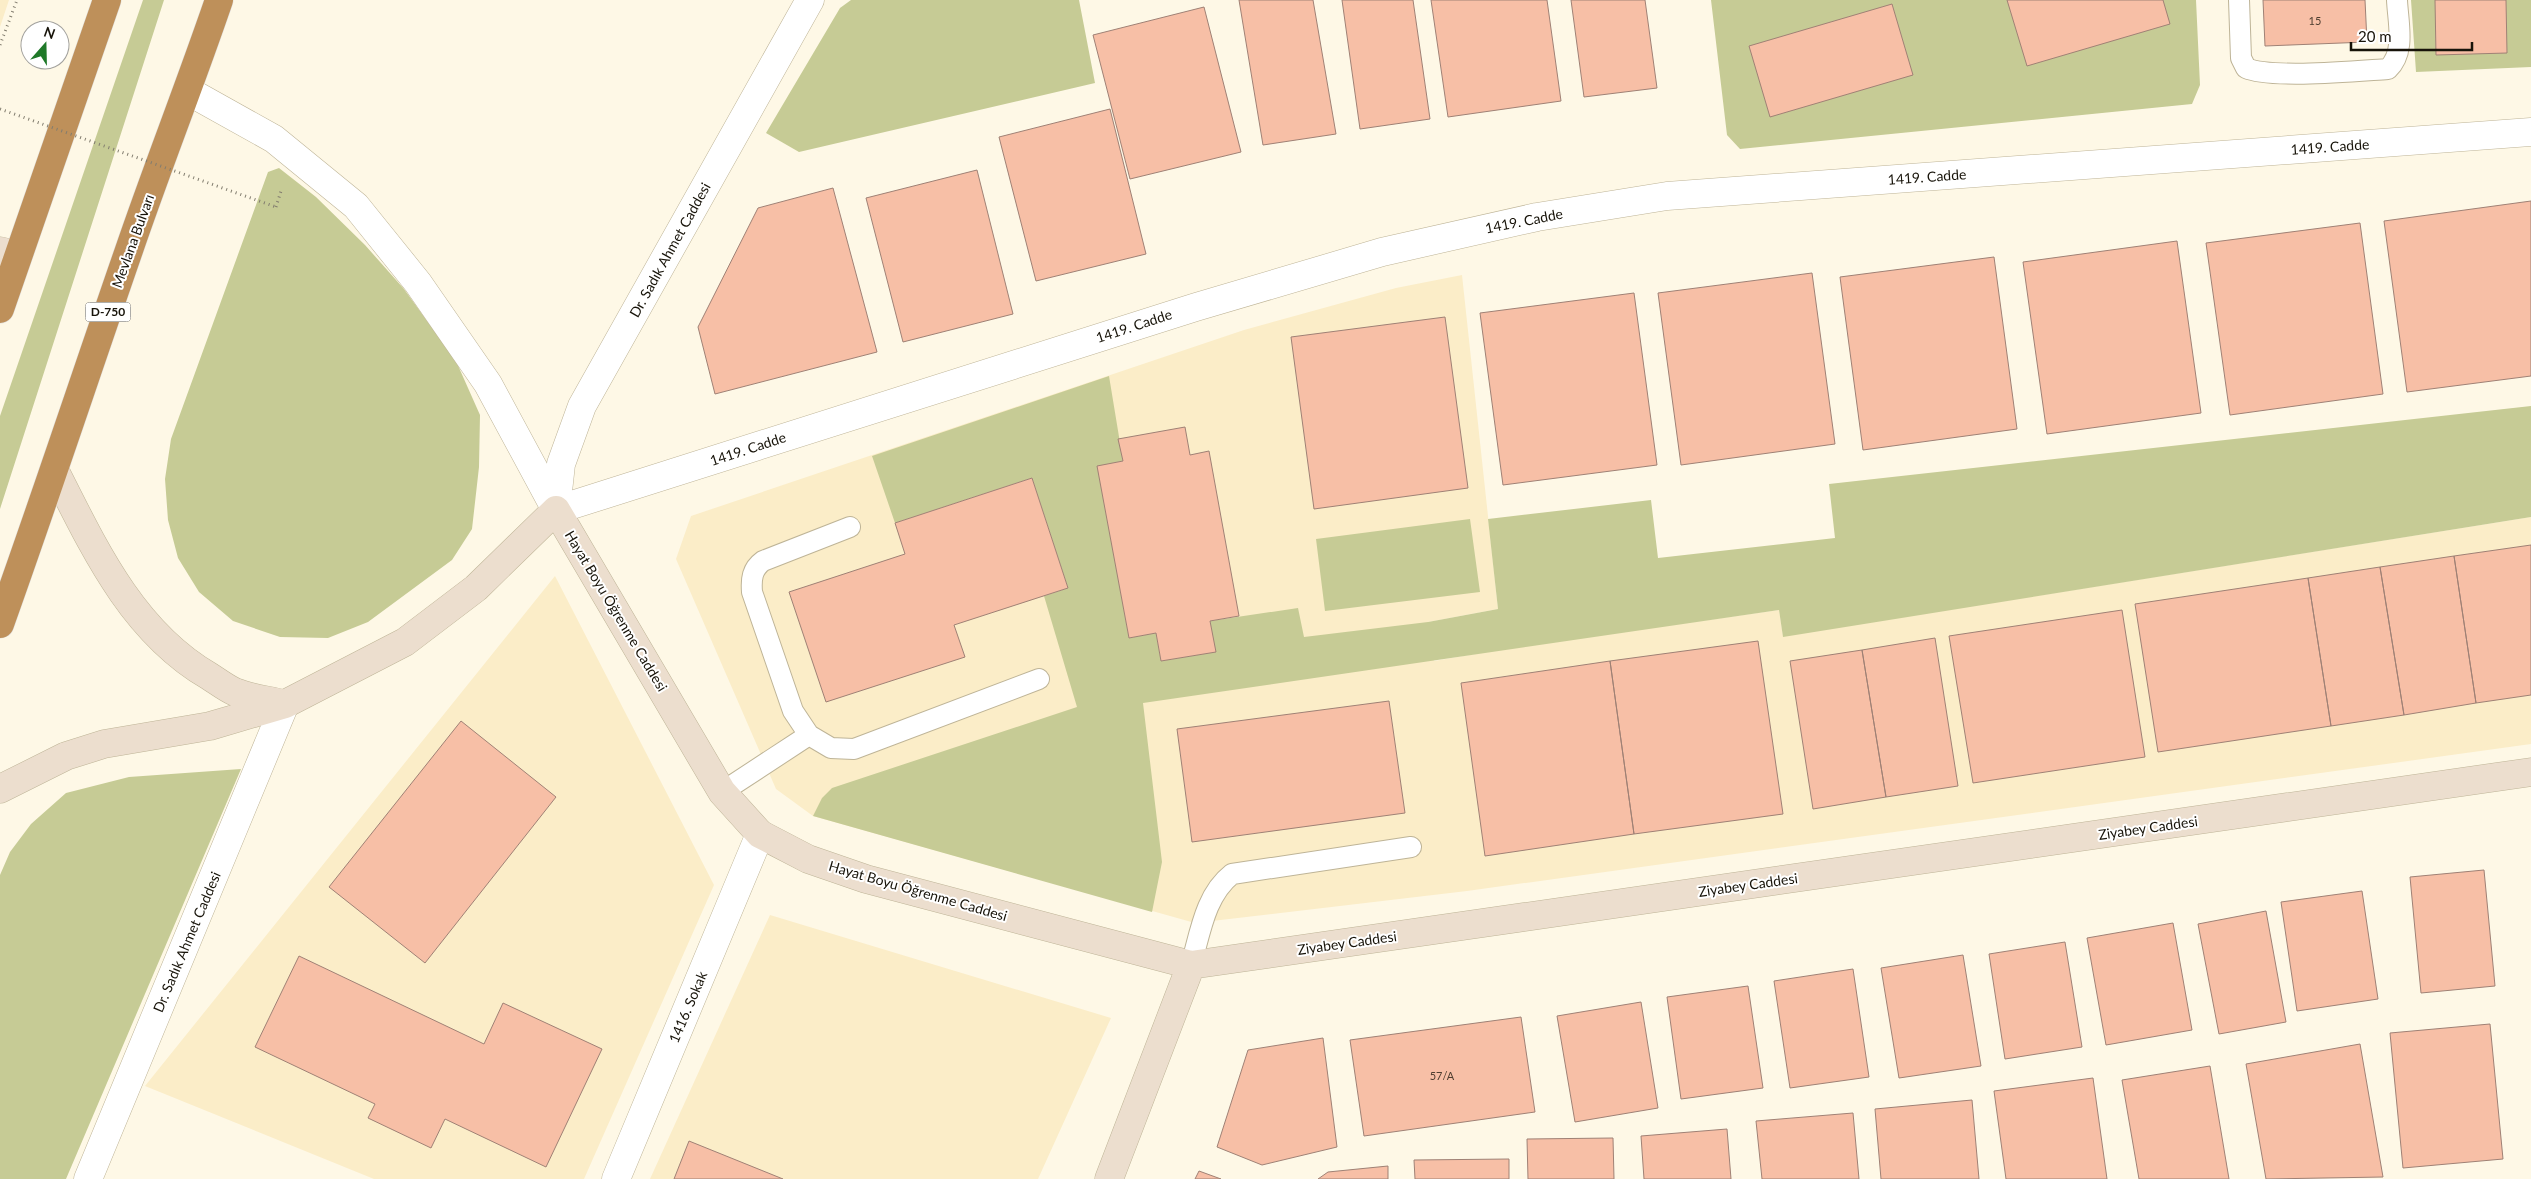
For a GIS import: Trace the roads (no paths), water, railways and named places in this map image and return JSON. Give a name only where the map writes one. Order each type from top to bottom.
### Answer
[{"type":"highway","points":[[0,309],[9,253],[107,0]]},
{"type":"highway","name":"Mevlana Bulvarı","points":[[0,624],[55,471],[128,251],[188,91],[219,0]]},
{"type":"main road","points":[[55,471],[97,554],[126,599],[158,636],[192,666],[235,692],[285,704]]},
{"type":"main road","points":[[0,789],[30,772],[75,753],[104,744],[210,726],[285,704],[405,642],[476,588],[556,510]]},
{"type":"main road","name":"Hayat Boyu Öğrenme Caddesi","points":[[556,510],[722,792],[760,834],[808,859],[866,880],[1190,965]]},
{"type":"main road","name":"Ziyabey Caddesi","points":[[1190,965],[2531,772]]},
{"type":"main road","points":[[1109,1179],[1190,965]]},
{"type":"street","name":"Dr. Sadık Ahmet Caddesi","points":[[556,510],[561,464],[582,406],[810,0]]},
{"type":"street","points":[[188,91],[274,139],[356,206],[418,283],[488,384],[556,510]]},
{"type":"street","name":"1419. Cadde","points":[[556,510],[1196,307],[1382,252],[1537,217],[1667,196],[2531,132]]},
{"type":"street","name":"Dr. Sadık Ahmet Caddesi","points":[[88,1179],[285,704]]},
{"type":"street","name":"1416. Sokak","points":[[616,1179],[760,834]]},
{"type":"lane","points":[[2239,0],[2241,58],[2246,68],[2255,72],[2288,73],[2388,70],[2396,62],[2399,50],[2397,0]]},
{"type":"lane","points":[[850,527],[763,561],[754,570],[752,576],[752,592],[793,711],[810,735],[831,748],[854,748],[1039,679]]},
{"type":"lane","points":[[722,792],[810,735]]},
{"type":"lane","points":[[1190,965],[1212,896],[1221,883],[1232,874],[1411,847]]}]
